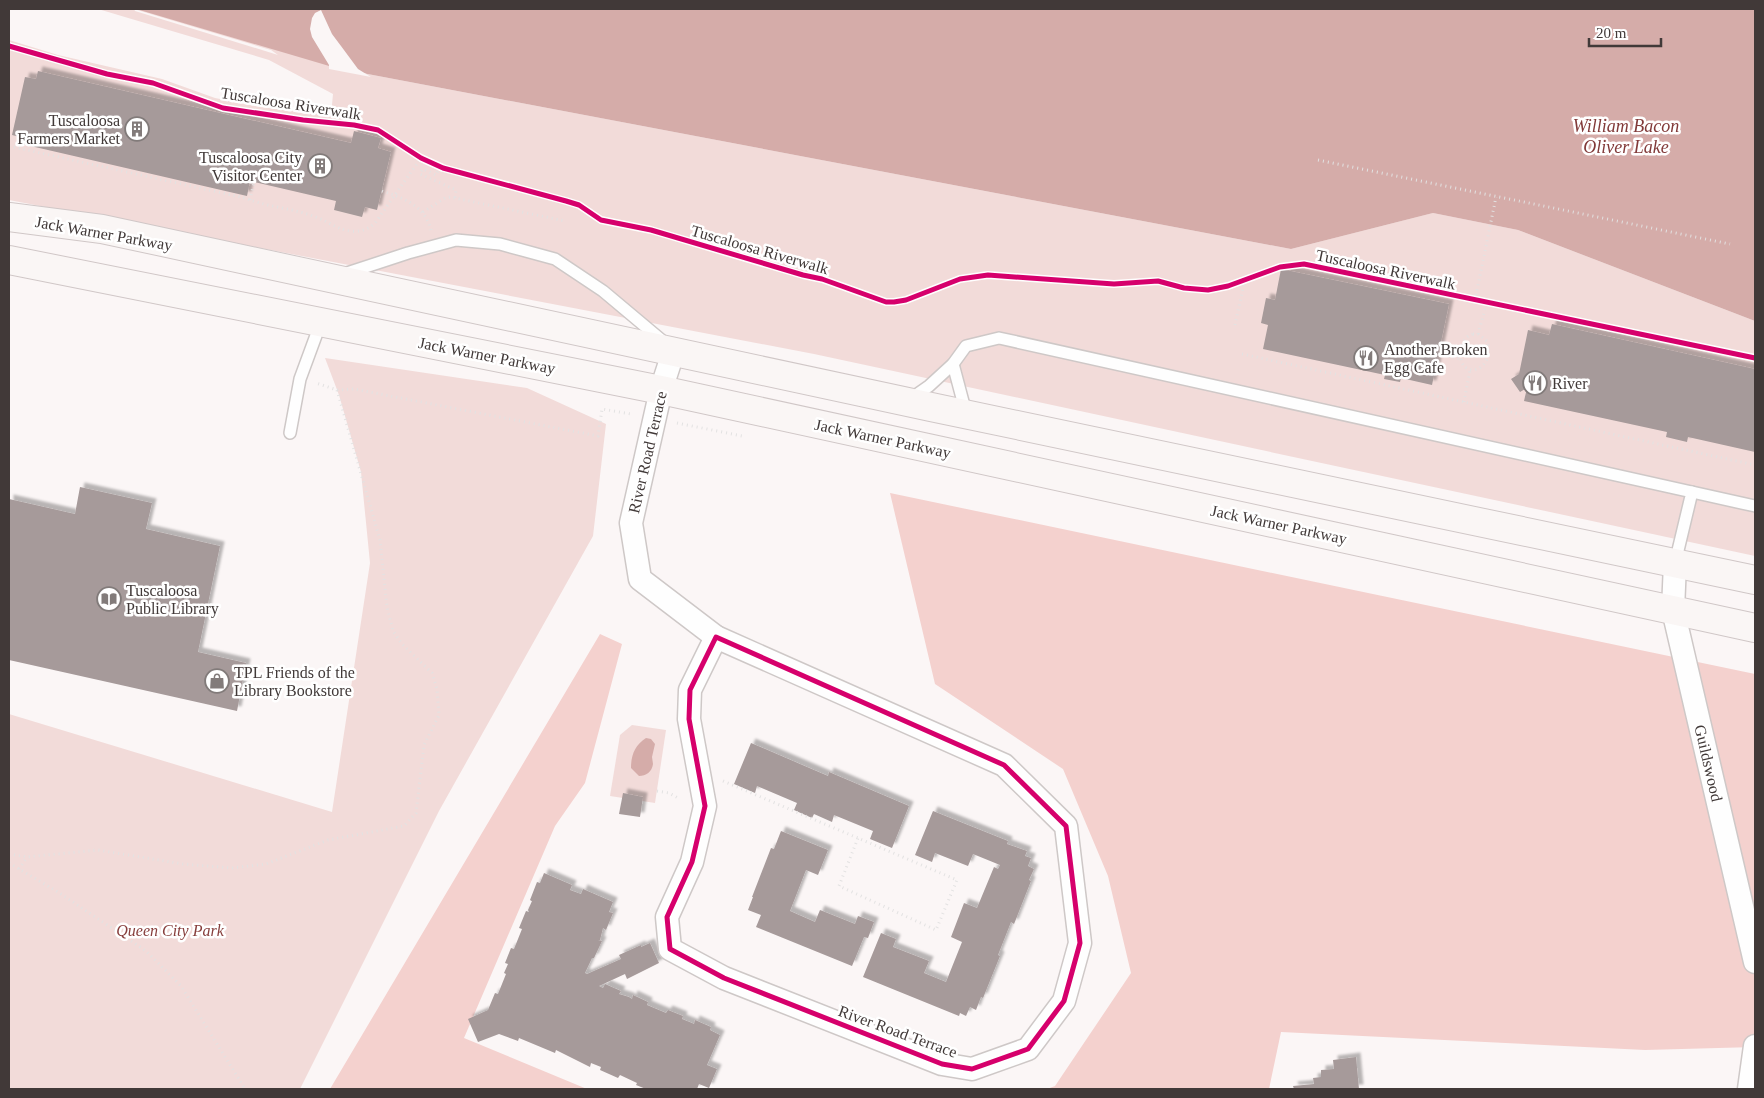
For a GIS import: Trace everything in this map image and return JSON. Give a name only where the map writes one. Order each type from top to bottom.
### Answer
[{"type":"main road","name":"Jack Warner Parkway","points":[[9,217],[102,229],[1755,580]]},
{"type":"main road","name":"Jack Warner Parkway","points":[[9,260],[661,390],[1755,628]]},
{"type":"street","name":"River Road Terrace","points":[[674,350],[661,390],[631,523],[640,579],[716,637],[1004,765],[1066,826],[1080,943],[1064,1000],[1028,1049],[972,1069],[942,1064],[724,978],[670,949],[667,917],[692,862],[705,806],[689,719],[690,690],[716,637]]},
{"type":"street","name":"Guildswood","points":[[1674,563],[1673,610],[1755,962]]},
{"type":"street","points":[[1749,1089],[1755,1046]]},
{"type":"lane","points":[[332,278],[408,253],[456,240],[500,244],[555,259],[603,291],[674,350]]},
{"type":"lane","points":[[290,433],[300,380],[322,321]]},
{"type":"lane","points":[[907,401],[929,386],[953,364],[966,346],[998,338],[1755,506]]},
{"type":"lane","points":[[953,364],[966,413]]},
{"type":"lane","points":[[1674,563],[1692,492]]},
{"type":"path","points":[[9,146],[250,200],[254,203],[315,216],[342,229],[360,231],[375,223],[421,158]]},
{"type":"path","points":[[413,153],[429,161]]},
{"type":"path","points":[[1318,160],[1730,244]]},
{"type":"path","points":[[434,164],[442,168],[436,175],[423,169],[420,174],[456,190],[454,198]]},
{"type":"path","points":[[250,200],[254,182]]},
{"type":"path","points":[[382,191],[396,195],[414,204],[423,212],[427,218],[435,246]]},
{"type":"path","points":[[1475,300],[1496,197]]},
{"type":"path","points":[[423,212],[445,198],[454,198],[565,221]]},
{"type":"path","points":[[1239,282],[1254,276]]},
{"type":"path","points":[[1235,325],[1245,279]]},
{"type":"path","points":[[1478,334],[1487,302]]},
{"type":"path","points":[[1478,334],[1487,341],[1488,356],[1483,366],[1476,370],[1470,370],[1464,366],[1461,359],[1463,341],[1468,336],[1478,334]]},
{"type":"path","points":[[1242,354],[1755,465]]},
{"type":"path","points":[[1438,354],[1461,359]]},
{"type":"path","points":[[1464,402],[1470,370]]},
{"type":"path","points":[[314,382],[337,390],[354,389],[598,436],[602,409],[655,418]]},
{"type":"path","points":[[9,854],[28,857],[98,850],[183,864],[232,868],[266,864],[328,840],[404,826],[416,813],[424,745],[439,715],[437,689],[432,673],[402,644],[393,631],[386,607],[380,540],[337,390]]},
{"type":"path","points":[[699,772],[858,838],[957,880],[936,930],[839,886],[858,838]]},
{"type":"path","points":[[19,869],[28,857]]},
{"type":"path","points":[[9,862],[58,892],[146,951],[182,986],[245,1089]]},
{"type":"green space","points":[[98,9],[321,9],[336,68],[1291,249],[1433,213],[1518,230],[1755,321],[1755,556],[814,354],[9,200],[9,40],[58,55],[162,79],[215,98],[260,107],[331,115],[333,94],[269,60]]},
{"type":"green space","name":"Queen City Park","points":[[325,358],[527,388],[606,424],[593,536],[439,811],[300,1089],[9,1089],[9,714],[332,812],[370,563],[361,472],[339,395]]},
{"type":"green space","points":[[632,725],[666,730],[655,803],[610,796],[620,735]]},
{"type":"shaded area","points":[[890,493],[1755,674],[1755,1047],[1645,1050],[1281,1032],[1269,1089],[1047,1089],[1055,1086],[1131,973],[1108,876],[1063,769],[935,684]]},
{"type":"shaded area","points":[[600,634],[622,644],[585,783],[555,826],[464,1038],[587,1089],[330,1089]]},
{"type":"water","name":"William Bacon Oliver Lake","points":[[136,9],[1755,9],[1755,321],[1518,230],[1433,213],[1291,249],[336,68]]},
{"type":"water","points":[[646,738],[651,739],[655,744],[652,757],[653,764],[648,773],[639,776],[631,768],[632,759],[636,747]]},
{"type":"pier","points":[[134,9],[271,50],[278,55],[135,11]]},
{"type":"pier","points":[[321,10],[332,34],[358,69],[371,77],[329,69],[329,65],[312,37],[310,29],[312,18],[315,13]]},
{"type":"building","name":"Tuscaloosa Farmers Market","points":[[38,71],[351,143],[354,131],[381,138],[378,148],[391,152],[377,210],[365,207],[362,217],[334,210],[336,201],[250,181],[247,196],[22,144],[24,138],[12,135],[25,77],[36,79]]},
{"type":"building","points":[[1281,269],[1449,304],[1432,385],[1401,378],[1400,382],[1384,379],[1385,375],[1263,349],[1268,325],[1261,323],[1266,298],[1275,300]]},
{"type":"building","points":[[1552,324],[1755,369],[1755,452],[1688,437],[1687,442],[1666,437],[1667,432],[1524,401],[1527,388],[1520,392],[1511,379],[1519,374],[1528,330],[1549,335]]},
{"type":"building","name":"Tuscaloosa Public Library","points":[[80,487],[152,503],[146,529],[220,546],[198,652],[246,663],[237,711],[9,660],[9,499],[75,514]]},
{"type":"building","points":[[751,743],[828,776],[829,772],[909,806],[892,848],[870,839],[873,831],[834,815],[832,822],[814,814],[812,818],[794,810],[797,803],[757,786],[755,793],[734,784]]},
{"type":"building","points":[[623,793],[643,797],[640,817],[619,814]]},
{"type":"building","points":[[933,811],[1008,841],[1007,844],[1027,851],[1025,856],[1031,858],[1028,866],[1034,869],[1014,924],[1011,922],[983,998],[981,997],[976,1010],[970,1007],[966,1016],[960,1013],[959,1016],[863,977],[881,933],[896,939],[893,947],[929,961],[924,973],[946,982],[962,942],[951,937],[964,903],[977,908],[994,867],[998,869],[1000,865],[973,854],[968,866],[935,853],[932,862],[915,855]]},
{"type":"building","points":[[781,831],[828,850],[818,875],[806,870],[790,911],[815,922],[820,910],[855,924],[858,916],[874,922],[868,938],[864,937],[852,966],[756,927],[761,915],[748,910],[771,848],[774,849]]},
{"type":"building","points":[[544,873],[572,885],[570,890],[581,894],[583,889],[613,902],[609,912],[613,913],[606,930],[603,928],[600,940],[598,940],[602,941],[585,973],[587,974],[621,959],[619,955],[650,943],[659,963],[627,979],[625,974],[599,986],[603,988],[605,984],[621,991],[619,994],[632,999],[633,995],[648,1002],[647,1005],[666,1013],[668,1010],[683,1016],[682,1019],[694,1024],[695,1020],[711,1027],[710,1030],[720,1035],[707,1065],[717,1069],[709,1088],[699,1084],[697,1089],[646,1089],[620,1075],[618,1078],[600,1070],[601,1067],[591,1063],[590,1067],[556,1050],[555,1053],[519,1038],[518,1041],[499,1034],[478,1042],[468,1019],[488,1010],[495,993],[498,994],[506,974],[504,973],[508,964],[505,963],[511,948],[514,949],[522,929],[519,928],[526,911],[529,912],[532,901],[530,900],[537,882],[540,883]]},
{"type":"building","points":[[1356,1057],[1359,1089],[1294,1089],[1293,1086],[1314,1084],[1313,1078],[1321,1077],[1321,1070],[1334,1069],[1333,1060]]},
{"type":"cycle path","name":"Tuscaloosa Riverwalk","points":[[9,46],[107,74],[153,83],[223,108],[303,120],[354,125],[378,130],[421,158],[443,168],[579,205],[601,220],[651,230],[822,279],[886,302],[906,300],[960,279],[988,275],[1114,284],[1158,281],[1184,288],[1208,290],[1228,286],[1280,267],[1304,264],[1755,358]]},
{"type":"cycle path","points":[[716,637],[1004,765],[1066,826],[1080,943],[1064,1001],[1028,1049],[972,1069],[942,1064],[724,978],[670,949],[667,917],[692,862],[705,806],[689,719],[690,690],[716,637]]},
{"type":"place","name":"Tuscaloosa Farmers Market","points":[[137,129]]},
{"type":"place","name":"Tuscaloosa City Visitor Center","points":[[320,166]]},
{"type":"place","name":"Another Broken Egg Cafe","points":[[1366,358]]},
{"type":"place","name":"River","points":[[1535,383]]},
{"type":"place","name":"Tuscaloosa Public Library","points":[[109,599]]},
{"type":"place","name":"TPL Friends of the Library Bookstore","points":[[217,681]]}]
